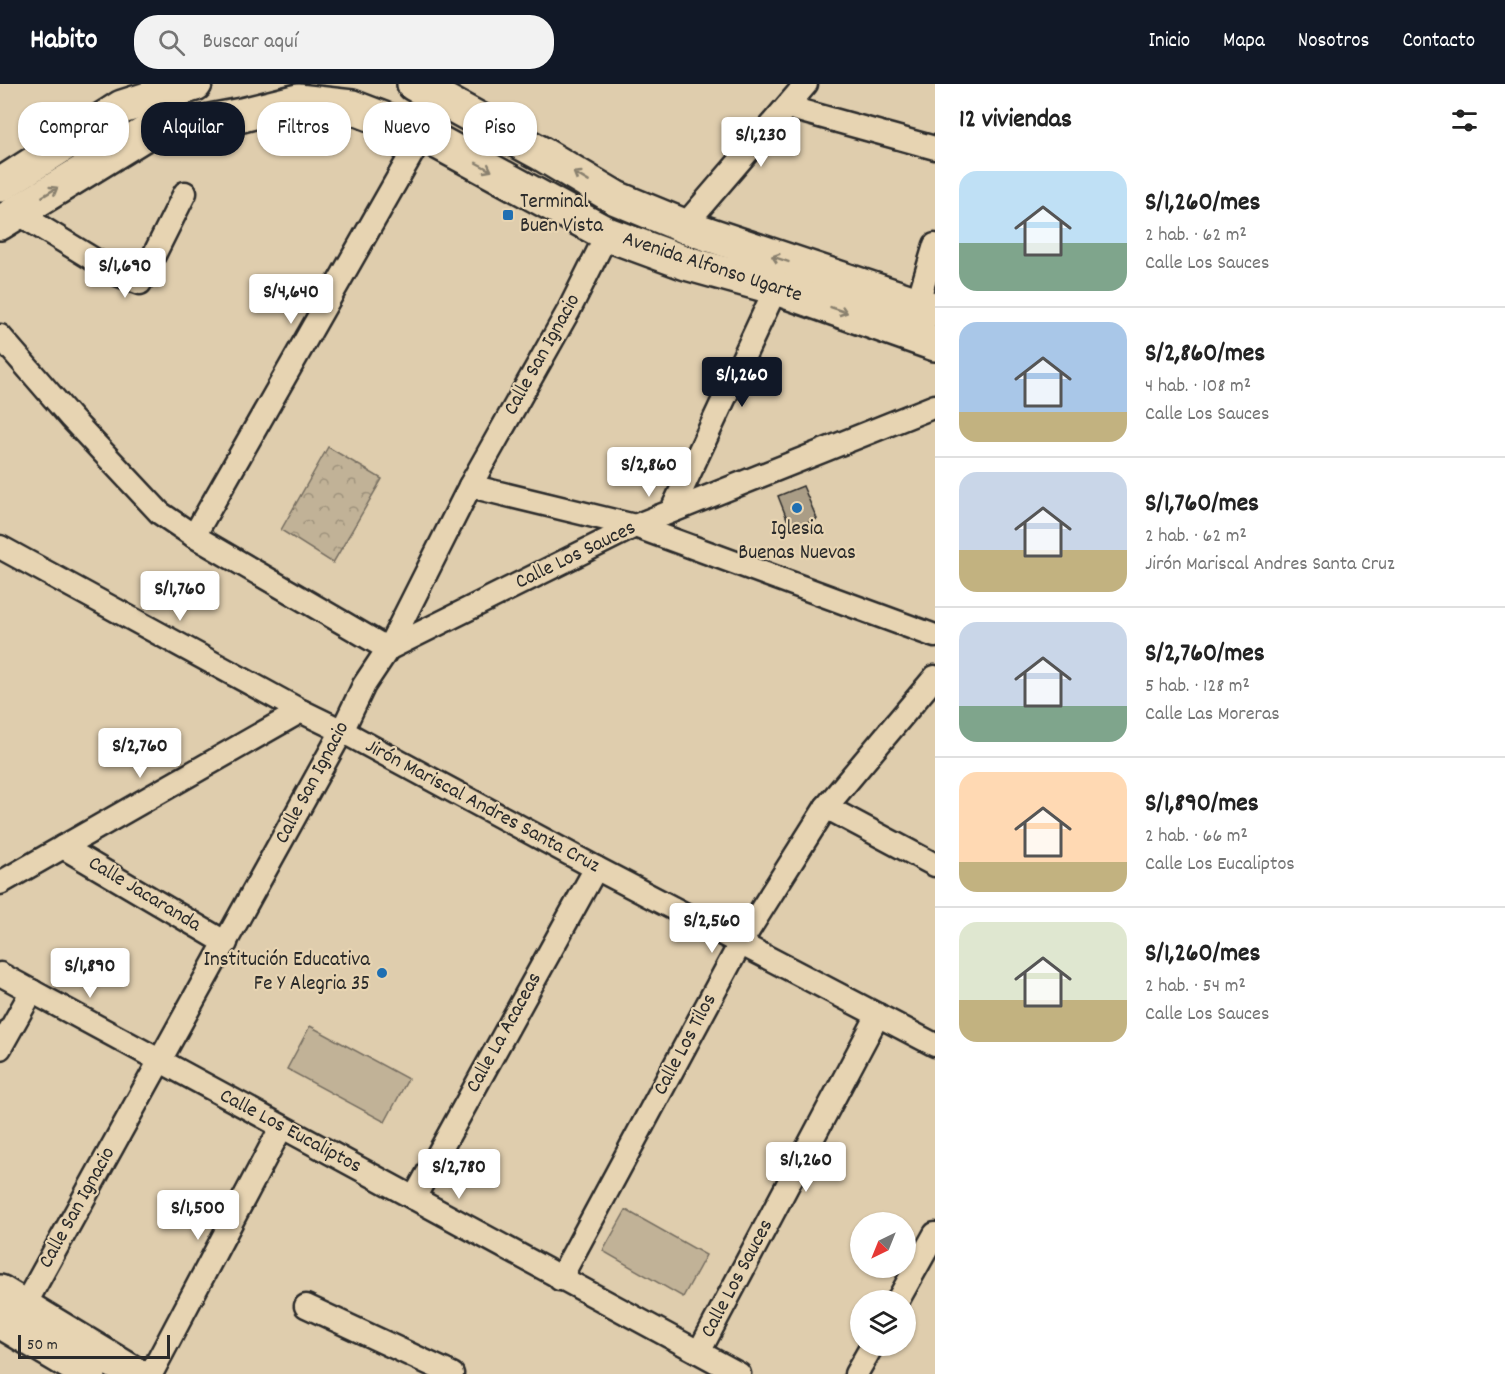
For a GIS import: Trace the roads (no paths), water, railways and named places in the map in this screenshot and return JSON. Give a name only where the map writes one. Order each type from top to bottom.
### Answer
[{"type":"main road","points":[[5,206],[123,106],[195,84]]},
{"type":"main road","name":"Avenida Alfonso Ugarte","points":[[414,84],[542,154],[616,198],[684,226],[926,308]]},
{"type":"main road","name":"Avenida Alfonso Ugarte","points":[[5,206],[146,133],[242,115],[298,101],[352,107],[363,111]]},
{"type":"main road","name":"Avenida Alfonso Ugarte","points":[[451,149],[608,234],[686,263],[776,288],[935,344]]},
{"type":"main road","points":[[9,1312],[89,1374]]},
{"type":"main road","points":[[9,1312],[135,1374]]},
{"type":"street","points":[[684,226],[806,84]]},
{"type":"street","points":[[787,107],[935,148]]},
{"type":"street","points":[[194,536],[410,156]]},
{"type":"street","points":[[5,206],[119,275],[140,283],[185,193]]},
{"type":"street","name":"Calle San Ignacio","points":[[9,1312],[160,1061],[226,943],[342,731],[364,685],[388,649],[470,486],[569,310],[608,234]]},
{"type":"street","points":[[926,308],[935,245]]},
{"type":"street","points":[[672,510],[776,288]]},
{"type":"street","points":[[0,336],[128,481],[160,513],[194,536],[388,649]]},
{"type":"street","name":"Calle Los Sauces","points":[[388,649],[635,526],[935,406]]},
{"type":"street","points":[[470,486],[635,526],[935,636]]},
{"type":"street","name":"Jirón Mariscal Andres Santa Cruz","points":[[0,547],[301,711],[935,1045]]},
{"type":"street","name":"Calle Los Tilos","points":[[560,1279],[741,942],[826,807],[935,677]]},
{"type":"street","points":[[0,883],[301,711]]},
{"type":"street","points":[[826,807],[935,865]]},
{"type":"street","name":"Calle Jacaranda","points":[[63,847],[226,943]]},
{"type":"street","name":"Calle La Acaceas","points":[[414,1198],[596,868]]},
{"type":"street","name":"Calle Los Eucaliptos","points":[[0,974],[739,1374]]},
{"type":"street","points":[[0,1048],[32,991]]},
{"type":"street","name":"Calle Los Sauces","points":[[699,1352],[878,1014]]},
{"type":"street","points":[[151,1374],[281,1128]]},
{"type":"street","points":[[904,1290],[935,1234]]},
{"type":"street","points":[[306,1306],[452,1374]]},
{"type":"street","points":[[856,1374],[866,1356]]},
{"type":"place","name":"Terminal Buen Vista","points":[[508,215]]},
{"type":"place","name":"Iglesia Buenas Nuevas","points":[[797,508]]},
{"type":"place","name":"Institución Educativa Fe Y Alegria 35","points":[[382,973]]}]
